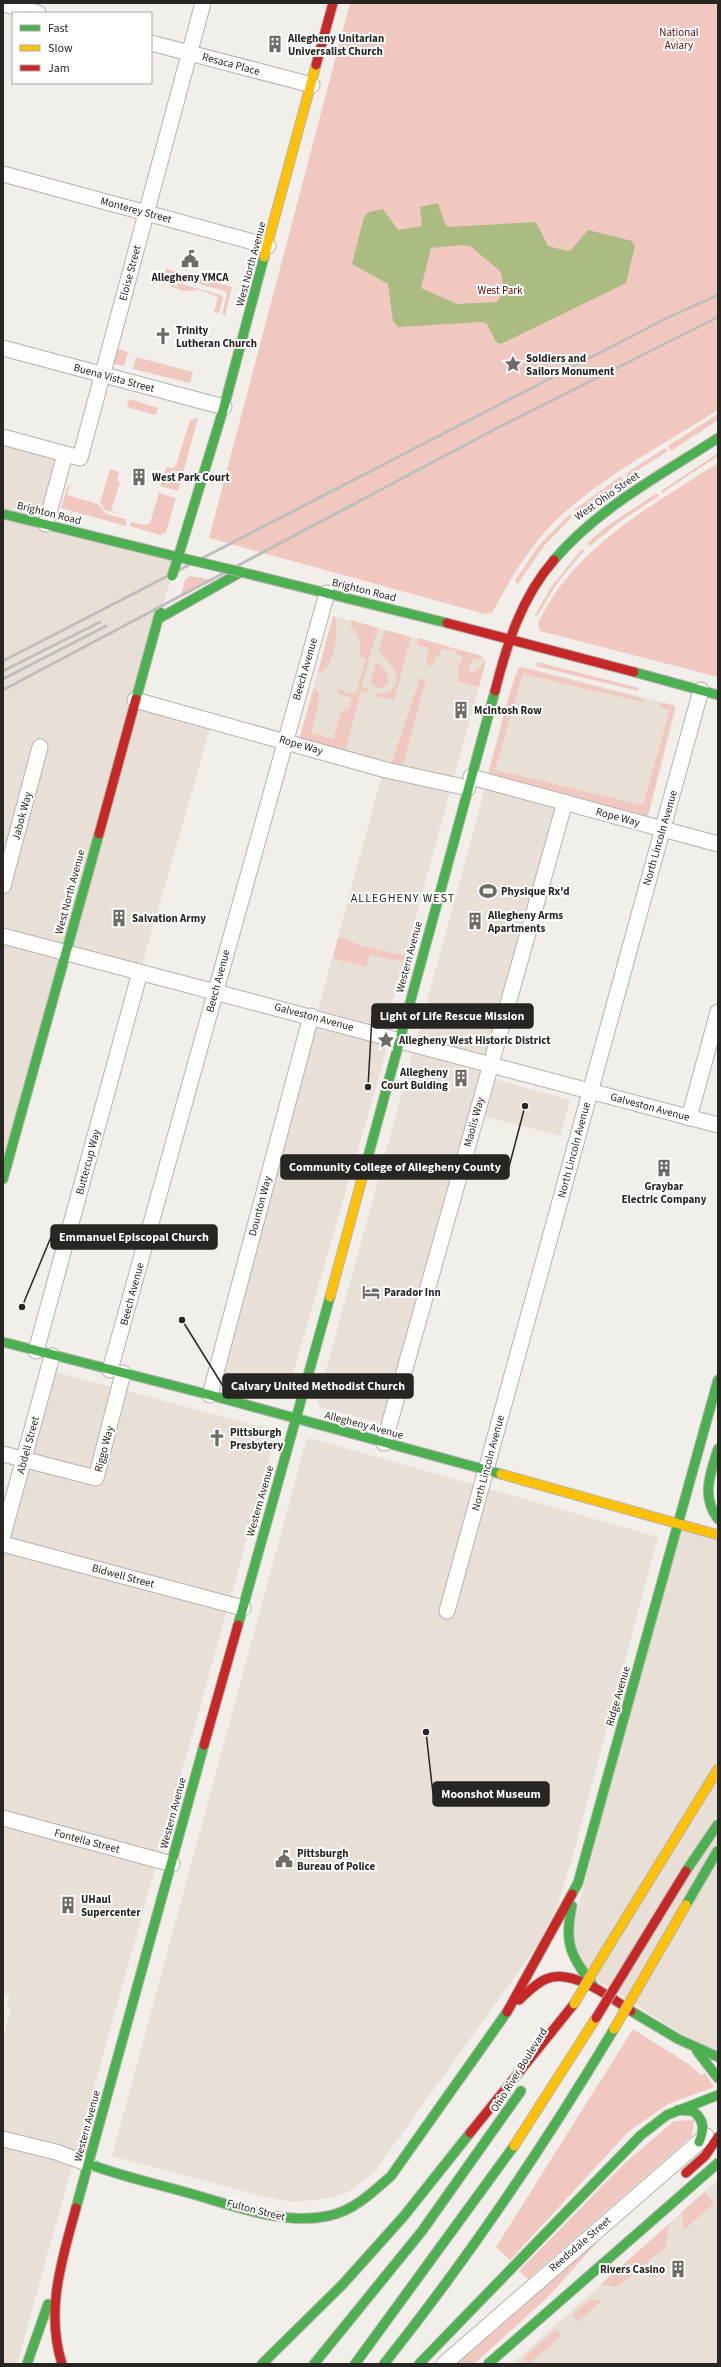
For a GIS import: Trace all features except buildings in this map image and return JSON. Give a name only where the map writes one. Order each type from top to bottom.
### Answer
[{"type":"main road","name":"West North Avenue","points":[[172,576],[180,560],[224,407],[333,3]]},
{"type":"main road","name":"West Ohio Street","points":[[509,638],[522,608],[540,577],[566,544],[578,532],[613,504],[718,438]]},
{"type":"main road","name":"Brighton Road","points":[[3,514],[180,560],[244,573],[509,638],[718,695]]},
{"type":"main road","name":"West North Avenue","points":[[3,1179],[159,615],[244,573]]},
{"type":"main road","name":"Western Avenue","points":[[27,2364],[58,2277],[243,1608],[297,1419],[509,638]]},
{"type":"main road","name":"Allegheny Avenue","points":[[3,1342],[52,1356],[210,1395],[718,1535]]},
{"type":"main road","name":"Ridge Avenue","points":[[512,2005],[578,1883],[718,1384]]},
{"type":"main road","points":[[718,1449],[707,1492],[709,1507],[718,1520]]},
{"type":"main road","name":"Ohio River Boulevard","points":[[534,2070],[716,1771]]},
{"type":"main road","points":[[355,2364],[519,2139],[596,2018],[664,1905],[718,1824]]},
{"type":"main road","points":[[384,2364],[420,2320],[464,2261],[539,2153],[614,2029],[718,1850]]},
{"type":"main road","points":[[578,1883],[566,1928],[566,1939],[571,1955],[595,1988]]},
{"type":"main road","points":[[512,2005],[539,1982],[557,1976],[595,1988],[696,2050],[718,2057]]},
{"type":"main road","points":[[262,2364],[343,2284],[404,2216],[574,2004]]},
{"type":"main road","name":"Fulton Street","points":[[89,2164],[105,2170],[272,2216],[315,2219],[343,2212],[370,2196],[391,2176],[512,2005]]},
{"type":"main road","points":[[696,2050],[718,2078]]},
{"type":"main road","name":"Ohio River Boulevard","points":[[314,2364],[422,2232],[461,2180],[526,2082]]},
{"type":"main road","points":[[419,2364],[636,2140],[654,2124],[678,2110],[718,2095]]},
{"type":"main road","points":[[678,2110],[693,2111],[702,2120],[704,2131],[698,2142]]},
{"type":"main road","points":[[681,2178],[705,2156],[718,2138]]},
{"type":"main road","points":[[488,2364],[718,2163]]},
{"type":"main road","points":[[603,2262],[638,2219]]},
{"type":"main road","name":"Western Avenue","points":[[58,2277],[52,2317],[56,2344],[62,2364]]},
{"type":"main road","points":[[377,2364],[420,2320]]},
{"type":"street","name":"Eloise Street","points":[[65,454],[80,458],[203,3]]},
{"type":"street","points":[[3,4],[34,12]]},
{"type":"street","name":"Resaca Place","points":[[152,43],[312,85]]},
{"type":"street","name":"Monterey Street","points":[[3,174],[268,246]]},
{"type":"street","name":"Buena Vista Street","points":[[3,348],[224,407]]},
{"type":"street","points":[[3,437],[65,454],[46,524]]},
{"type":"street","name":"Beech Avenue","points":[[117,1372],[215,992],[327,593]]},
{"type":"street","name":"North Lincoln Avenue","points":[[448,1611],[701,690]]},
{"type":"street","name":"Rope Way","points":[[135,700],[285,740],[386,770],[469,783],[565,802],[718,844]]},
{"type":"street","name":"Jabok Way","points":[[3,886],[40,747]]},
{"type":"street","name":"Maolis Way","points":[[384,1443],[489,1064],[565,802]]},
{"type":"street","name":"Galveston Avenue","points":[[3,936],[311,1016],[590,1092],[718,1125]]},
{"type":"street","name":"Buttercup Way","points":[[36,1351],[140,972]]},
{"type":"street","points":[[689,1118],[718,1012]]},
{"type":"street","name":"Dounton Way","points":[[210,1395],[311,1016]]},
{"type":"street","name":"Abdell Street","points":[[3,1535],[52,1356]]},
{"type":"street","name":"Riggo Way","points":[[3,1454],[96,1478],[117,1372]]},
{"type":"street","name":"Bidwell Street","points":[[3,1544],[243,1608]]},
{"type":"street","name":"Fontella Street","points":[[3,1818],[172,1864]]},
{"type":"street","name":"Reedsdale Street","points":[[444,2364],[698,2142],[718,2127]]},
{"type":"street","name":"Fulton Street","points":[[3,2139],[56,2152],[89,2164]]},
{"type":"shaded area","points":[[438,203],[445,224],[449,227],[536,222],[548,246],[567,251],[571,250],[588,230],[632,241],[635,246],[626,283],[501,344],[496,342],[487,324],[482,322],[398,327],[393,321],[388,284],[352,264],[364,217],[369,212],[383,209],[398,230],[422,226],[420,207]],"holes":[[[461,245],[470,246],[500,271],[502,287],[501,296],[497,302],[457,304],[421,288],[431,248]]]},
{"type":"shaded area","points":[[3,437],[65,454],[46,524],[178,557],[158,619],[135,700],[212,722],[140,972],[66,952],[3,1179]]},
{"type":"shaded area","points":[[333,616],[482,656],[486,661],[387,1022],[387,1047],[379,1077],[286,1398],[282,1400],[221,1381],[314,1025],[385,764],[299,740]]},
{"type":"shaded area","points":[[521,666],[674,705],[676,709],[648,816],[563,796],[386,1425],[320,1407],[317,1403],[475,826],[510,692],[517,670]]},
{"type":"shaded area","points":[[490,1078],[570,1100],[560,1136],[480,1115]]},
{"type":"shaded area","points":[[56,1372],[277,1431],[17,2364],[3,2364],[3,2037],[11,2009],[6,2007],[10,1995],[3,1993],[3,1551],[7,1552]]},
{"type":"shaded area","points":[[310,1438],[658,1537],[573,1855],[557,1907],[537,1946],[375,2171],[350,2191],[331,2198],[293,2202],[269,2198],[112,2156],[306,1441]]},
{"type":"shaded area","points":[[678,1524],[718,1535],[718,2057],[583,1971],[568,1947]]},
{"type":"shaded area","name":"Rivers Casino","points":[[718,2180],[718,2364],[512,2364],[682,2212]]},
{"type":"green space","name":"West Park","points":[[350,3],[718,3],[718,410],[627,466],[582,498],[563,514],[545,532],[530,551],[492,613],[485,614],[209,538]]},
{"type":"green space","points":[[166,269],[232,287],[225,315],[222,314],[227,294],[225,291],[165,275]]},
{"type":"green space","points":[[178,283],[221,295],[223,298],[219,313],[214,312],[218,297],[200,290],[183,291],[171,287],[172,285],[177,286]]},
{"type":"green space","points":[[125,311],[128,311],[118,349],[128,352],[124,366],[111,363]]},
{"type":"green space","points":[[136,357],[193,372],[190,383],[133,369]]},
{"type":"green space","points":[[129,399],[158,408],[155,415],[127,407]]},
{"type":"green space","points":[[718,414],[718,420],[671,451],[668,446]]},
{"type":"green space","points":[[198,418],[178,491],[160,486],[166,467],[172,468],[176,466],[190,420]]},
{"type":"green space","points":[[665,448],[668,451],[627,477],[625,474]]},
{"type":"green space","points":[[718,453],[718,456],[662,493],[661,491]]},
{"type":"green space","points":[[718,463],[718,677],[540,631],[538,623],[553,596],[572,572],[593,551],[616,531],[641,513]]},
{"type":"green space","points":[[110,469],[119,472],[117,481],[120,482],[111,511],[129,517],[105,510],[100,503]]},
{"type":"green space","points":[[621,476],[623,480],[577,514],[574,510]]},
{"type":"green space","points":[[68,486],[70,486],[67,495],[98,504],[106,514],[126,519],[126,526],[61,508]]},
{"type":"green space","points":[[159,493],[176,498],[166,532],[160,535],[130,526],[131,522],[144,525],[150,523]]},
{"type":"green space","points":[[657,493],[659,496],[618,523],[590,546],[587,543],[607,526]]},
{"type":"green space","points":[[570,514],[572,517],[544,546],[518,584],[515,581],[516,579],[539,545]]},
{"type":"green space","points":[[582,549],[584,551],[558,582],[537,616],[535,615],[551,587]]},
{"type":"green space","points":[[190,576],[214,580],[181,596],[185,580]]},
{"type":"green space","points":[[333,616],[336,617],[336,641],[332,658],[326,668],[318,673]]},
{"type":"green space","points":[[351,620],[378,628],[362,683],[362,687],[368,689],[367,693],[361,692],[346,748],[343,750],[299,740],[314,688],[319,693],[318,707],[311,731],[333,739],[341,713],[344,710],[349,709],[352,698],[339,694],[337,689],[345,691],[344,693],[356,693],[366,659],[359,656],[360,640],[351,627]]},
{"type":"green space","points":[[385,630],[411,637],[394,700],[376,696],[377,693],[384,693],[389,690],[396,684],[397,679],[393,669],[379,649]]},
{"type":"green space","points":[[418,638],[447,646],[449,648],[482,656],[481,658],[472,660],[468,668],[470,672],[474,672],[486,661],[479,687],[457,681],[460,671],[457,670],[463,656],[458,655],[454,650],[450,650],[449,652],[448,649],[447,654],[447,650],[442,649],[438,657],[435,657],[433,666],[427,665],[428,661],[426,661],[429,648],[417,645]]},
{"type":"green space","points":[[537,662],[639,688],[638,691],[536,666]]},
{"type":"green space","points":[[376,663],[384,668],[388,677],[388,683],[383,688],[376,687],[370,681]]},
{"type":"green space","points":[[519,667],[644,699],[643,702],[523,674],[495,770],[643,805],[670,710],[659,707],[663,703],[675,706],[648,816],[645,817],[488,774],[510,692]]},
{"type":"green space","points":[[420,678],[426,680],[402,768],[391,765]]},
{"type":"green space","points":[[342,937],[359,945],[405,956],[403,962],[370,955],[366,967],[333,958],[338,938]]},
{"type":"green space","points":[[633,2029],[690,2065],[701,2075],[705,2073],[714,2087],[668,2104],[628,2132],[510,2260],[496,2247]]},
{"type":"green space","points":[[694,2120],[692,2136],[528,2279],[519,2271],[625,2163],[674,2121]]},
{"type":"green space","points":[[704,2192],[714,2203],[684,2230],[682,2212]]},
{"type":"green space","points":[[669,2224],[666,2246],[618,2287],[600,2285]]},
{"type":"green space","points":[[609,2229],[549,2296],[474,2364],[454,2364]]},
{"type":"green space","points":[[590,2300],[602,2300],[578,2322],[572,2315]]},
{"type":"green space","points":[[556,2329],[562,2335],[529,2364],[523,2358]]},
{"type":"railway","points":[[3,661],[669,317],[718,295]]},
{"type":"railway","points":[[3,690],[501,426],[718,317]]},
{"type":"railway","points":[[3,671],[100,622]]},
{"type":"railway","points":[[3,679],[106,626]]},
{"type":"traffic: fast","points":[[176,564],[224,407],[264,257]]},
{"type":"traffic: fast","points":[[554,560],[572,541],[611,508],[653,479],[718,438]]},
{"type":"traffic: fast","points":[[3,514],[186,559]]},
{"type":"traffic: fast","points":[[186,559],[241,572]]},
{"type":"traffic: fast","points":[[172,576],[176,564]]},
{"type":"traffic: fast","points":[[158,619],[241,572],[447,623]]},
{"type":"traffic: fast","points":[[136,699],[160,612]]},
{"type":"traffic: fast","points":[[634,672],[718,695]]},
{"type":"traffic: fast","points":[[363,1175],[495,691]]},
{"type":"traffic: fast","points":[[3,1179],[99,834]]},
{"type":"traffic: fast","points":[[238,1625],[330,1297]]},
{"type":"traffic: fast","points":[[3,1342],[210,1395],[501,1474]]},
{"type":"traffic: fast","points":[[572,1894],[578,1883],[718,1380]]},
{"type":"traffic: fast","points":[[718,1449],[712,1467],[708,1494],[713,1511],[718,1519]]},
{"type":"traffic: fast","points":[[76,2208],[204,1745]]},
{"type":"traffic: fast","points":[[686,1871],[718,1824]]},
{"type":"traffic: fast","points":[[686,1905],[718,1850]]},
{"type":"traffic: fast","points":[[572,1906],[569,1919],[569,1941],[575,1959],[595,1988]]},
{"type":"traffic: fast","points":[[631,2011],[678,2039],[718,2057]]},
{"type":"traffic: fast","points":[[89,2164],[125,2176],[238,2208],[274,2216],[310,2218],[337,2214],[354,2206],[377,2189],[391,2176],[507,2012]]},
{"type":"traffic: fast","points":[[384,2364],[446,2283],[505,2200],[588,2073],[614,2029]]},
{"type":"traffic: fast","points":[[697,2051],[718,2078]]},
{"type":"traffic: fast","points":[[314,2364],[422,2231],[521,2091]]},
{"type":"traffic: fast","points":[[419,2364],[641,2135],[667,2115],[718,2095]]},
{"type":"traffic: fast","points":[[678,2110],[693,2111],[697,2114],[703,2129],[699,2142]]},
{"type":"traffic: fast","points":[[262,2364],[343,2284],[404,2216],[470,2133]]},
{"type":"traffic: fast","points":[[355,2364],[514,2146]]},
{"type":"traffic: fast","points":[[488,2364],[718,2163]]},
{"type":"traffic: fast","points":[[27,2364],[48,2304]]},
{"type":"traffic: slow","points":[[264,257],[316,65]]},
{"type":"traffic: slow","points":[[330,1297],[363,1175]]},
{"type":"traffic: slow","points":[[501,1474],[718,1535]]},
{"type":"traffic: slow","points":[[602,1957],[718,1769]]},
{"type":"traffic: slow","points":[[614,2029],[686,1905]]},
{"type":"traffic: slow","points":[[574,2004],[602,1957]]},
{"type":"traffic: slow","points":[[514,2146],[596,2018]]},
{"type":"traffic: jam","points":[[316,65],[333,3]]},
{"type":"traffic: jam","points":[[495,691],[510,639],[524,606],[542,575],[554,560]]},
{"type":"traffic: jam","points":[[447,623],[634,672]]},
{"type":"traffic: jam","points":[[99,834],[136,699]]},
{"type":"traffic: jam","points":[[204,1745],[238,1625]]},
{"type":"traffic: jam","points":[[596,2018],[686,1871]]},
{"type":"traffic: jam","points":[[507,2012],[572,1894]]},
{"type":"traffic: jam","points":[[519,2000],[535,1986],[546,1979],[567,1977],[602,1992],[631,2011]]},
{"type":"traffic: jam","points":[[470,2133],[574,2004]]},
{"type":"traffic: jam","points":[[686,2173],[705,2156],[718,2137]]},
{"type":"traffic: jam","points":[[62,2364],[57,2344],[55,2305],[61,2266],[76,2208]]},
{"type":"place","name":"Allegheny Unitarian Universalist Church","points":[[275,44]]},
{"type":"place","name":"Allegheny YMCA","points":[[190,259]]},
{"type":"place","name":"Trinity Lutheran Church","points":[[163,336]]},
{"type":"place","name":"Soldiers and Sailors Monument","points":[[513,364]]},
{"type":"place","name":"West Park Court","points":[[139,477]]},
{"type":"place","name":"McIntosh Row","points":[[461,710]]},
{"type":"place","name":"Physique Rx'd","points":[[488,891]]},
{"type":"place","name":"Salvation Army","points":[[119,918]]},
{"type":"place","name":"Allegheny Arms Apartments","points":[[475,921]]},
{"type":"place","name":"Allegheny West Historic District","points":[[386,1040]]},
{"type":"place","name":"Allegheny Court Bulding","points":[[461,1078]]},
{"type":"place","name":"Light of Life Rescue Mission","points":[[368,1087]]},
{"type":"place","name":"Community College of Allegheny County","points":[[525,1106]]},
{"type":"place","name":"Graybar Electric Company","points":[[664,1168]]},
{"type":"place","name":"Parador Inn","points":[[371,1292]]},
{"type":"place","name":"Emmanuel Episcopal Church","points":[[22,1307]]},
{"type":"place","name":"Calvary United Methodist Church","points":[[182,1320]]},
{"type":"place","name":"Pittsburgh Presbytery","points":[[217,1438]]},
{"type":"place","name":"Moonshot Museum","points":[[426,1732]]},
{"type":"place","name":"Pittsburgh Bureau of Police","points":[[284,1859]]},
{"type":"place","name":"UHaul Supercenter","points":[[68,1905]]},
{"type":"place","name":"Rivers Casino","points":[[678,2269]]},
{"type":"district","name":"ALLEGHENY WEST","points":[[403,898]]},
{"type":"park label","name":"National Aviary","points":[[679,38]]}]
